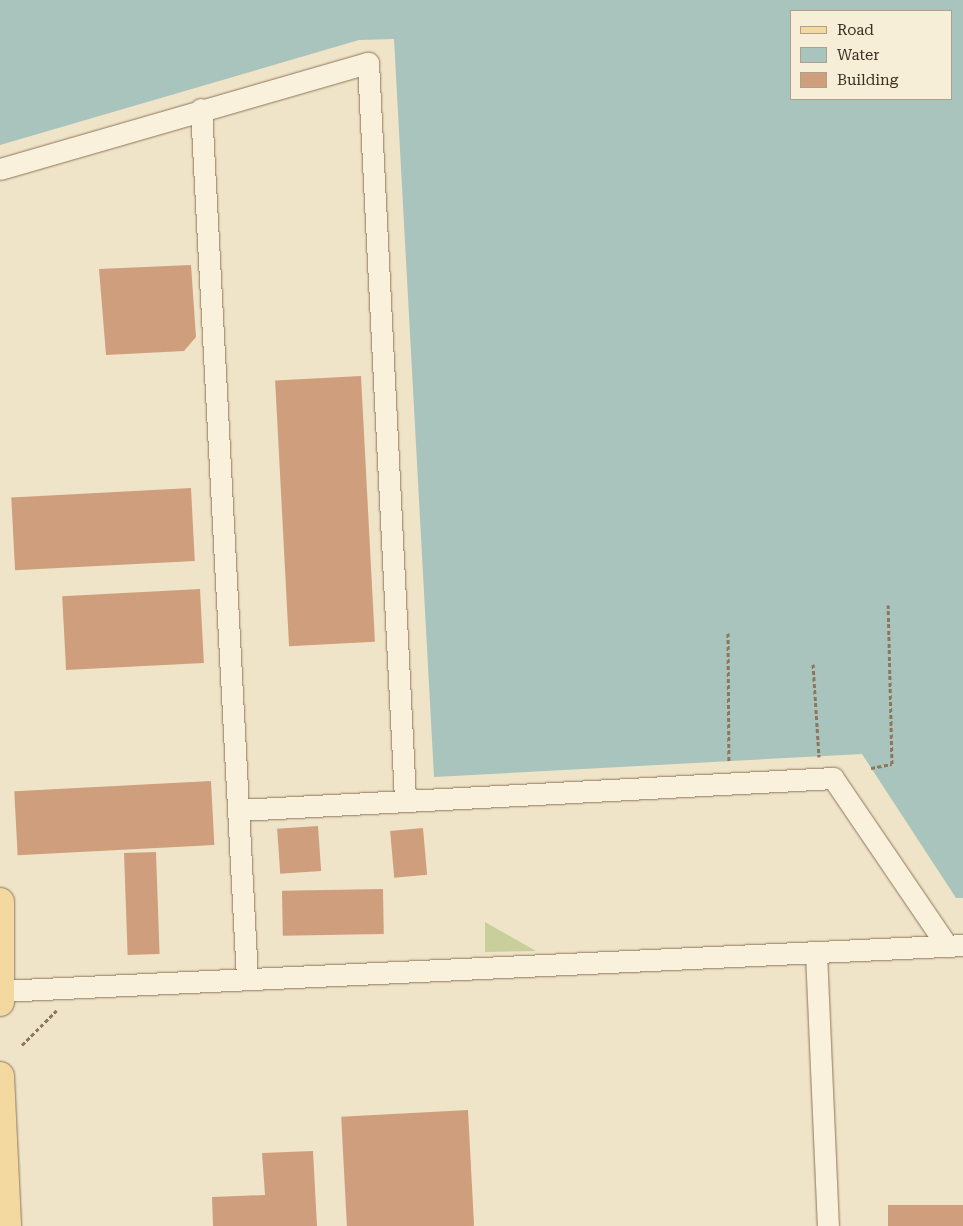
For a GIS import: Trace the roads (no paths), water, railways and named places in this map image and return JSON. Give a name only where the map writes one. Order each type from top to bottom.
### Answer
[{"type":"main road","points":[[0,902],[0,1002]]},
{"type":"main road","points":[[0,1076],[7,1226]]},
{"type":"street","points":[[0,169],[201,109],[368,63],[405,799]]},
{"type":"street","points":[[201,109],[247,978]]},
{"type":"street","points":[[238,810],[405,799],[833,778],[955,945]]},
{"type":"street","points":[[0,991],[955,945]]},
{"type":"street","points":[[816,953],[828,1226]]},
{"type":"water","points":[[0,0],[963,0],[963,898],[956,898],[862,754],[434,777],[394,39],[359,40],[0,145]]}]
